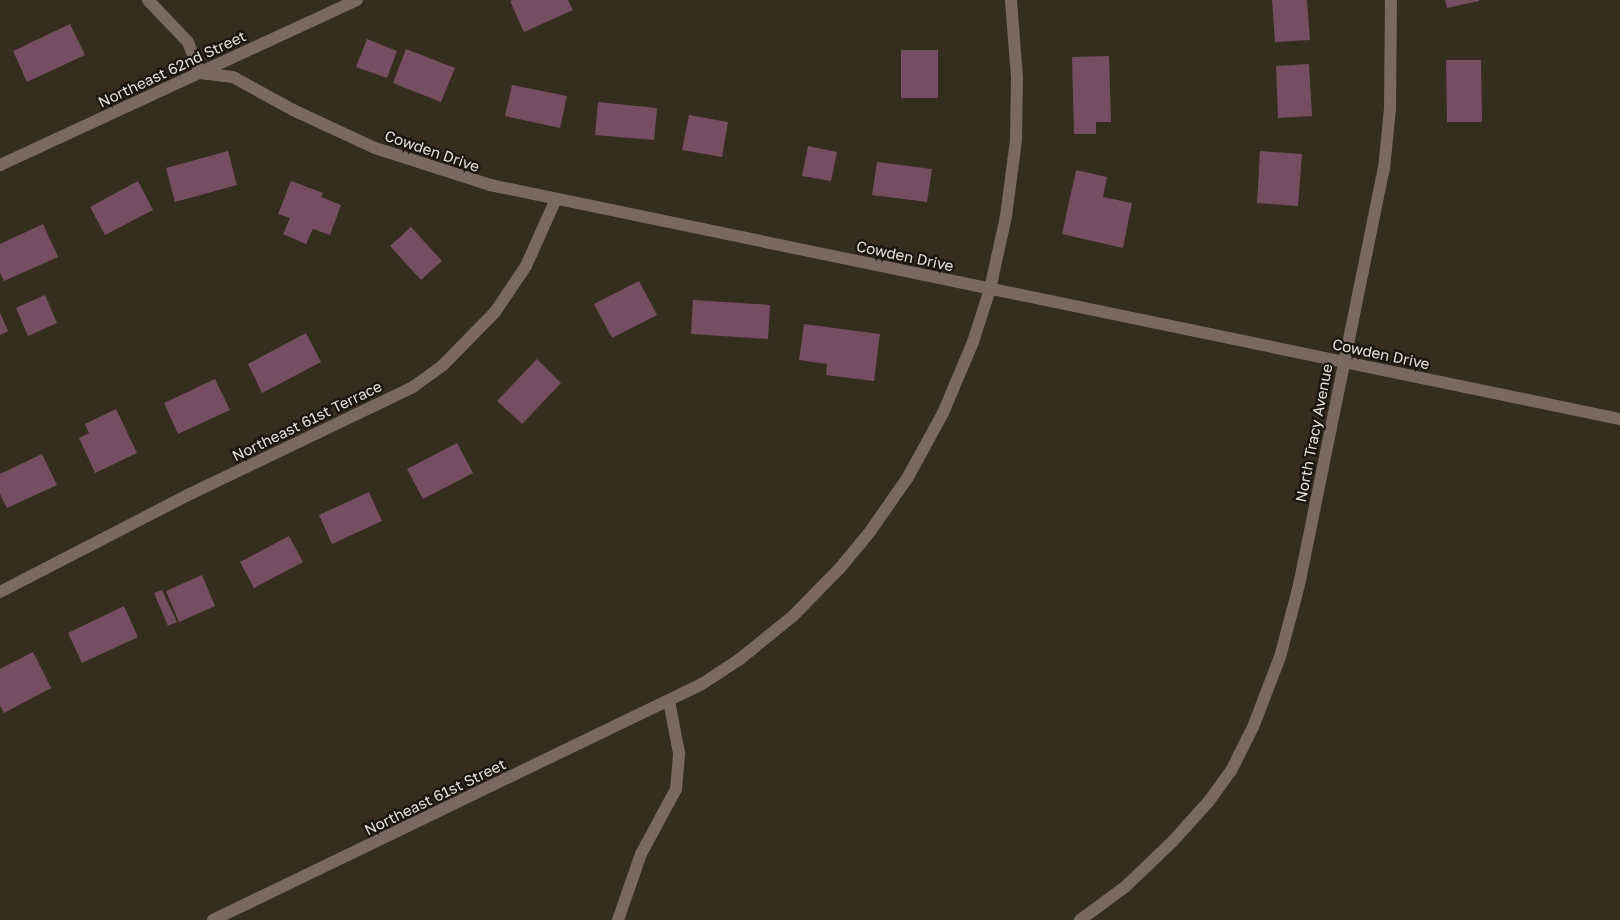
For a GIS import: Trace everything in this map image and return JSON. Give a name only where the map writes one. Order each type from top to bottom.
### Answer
[{"type":"street","points":[[148,0],[188,42],[200,73]]},
{"type":"street","name":"Northeast 62nd Street","points":[[0,165],[357,0]]},
{"type":"street","name":"Northeast 61st Street","points":[[213,920],[702,684],[740,659],[793,616],[840,567],[869,533],[908,477],[943,413],[974,342],[990,289],[1006,216],[1016,140],[1017,77],[1011,0]]},
{"type":"street","name":"North Tracy Avenue","points":[[1080,920],[1125,887],[1173,841],[1231,771],[1253,727],[1280,657],[1299,585],[1384,169],[1390,109],[1391,0]]},
{"type":"street","name":"Cowden Drive","points":[[200,73],[233,77],[293,111],[375,148],[490,185],[1620,419]]},
{"type":"street","name":"Northeast 61st Terrace","points":[[0,592],[192,493],[413,387],[443,365],[495,312],[526,266],[556,199]]},
{"type":"street","points":[[618,920],[641,854],[676,789],[679,753],[669,700]]},
{"type":"building","points":[[568,0],[573,10],[524,32],[510,1]]},
{"type":"building","points":[[1272,0],[1307,0],[1310,40],[1275,42]]},
{"type":"building","points":[[1445,0],[1479,0],[1479,1],[1447,8]]},
{"type":"building","points":[[70,24],[85,55],[27,82],[13,51]]},
{"type":"building","points":[[367,39],[397,51],[387,78],[356,67]]},
{"type":"building","points":[[406,49],[455,68],[441,102],[393,83]]},
{"type":"building","points":[[901,50],[938,50],[938,98],[901,98]]},
{"type":"building","points":[[1109,56],[1111,122],[1096,122],[1096,134],[1074,134],[1072,57]]},
{"type":"building","points":[[1446,60],[1481,60],[1482,122],[1447,122]]},
{"type":"building","points":[[1309,64],[1312,116],[1278,118],[1276,66]]},
{"type":"building","points":[[512,85],[567,96],[560,128],[505,116]]},
{"type":"building","points":[[598,102],[657,108],[654,140],[595,135]]},
{"type":"building","points":[[689,115],[728,122],[722,157],[682,150]]},
{"type":"building","points":[[808,146],[837,152],[831,181],[802,176]]},
{"type":"building","points":[[228,151],[237,185],[175,202],[166,168]]},
{"type":"building","points":[[1260,151],[1302,154],[1298,206],[1257,203]]},
{"type":"building","points":[[877,162],[932,169],[927,202],[872,195]]},
{"type":"building","points":[[1076,170],[1107,177],[1103,197],[1132,203],[1123,248],[1062,234]]},
{"type":"building","points":[[138,181],[153,210],[105,235],[90,207]]},
{"type":"building","points":[[291,181],[323,193],[321,197],[341,205],[330,235],[313,229],[306,244],[283,234],[290,218],[278,214]]},
{"type":"building","points":[[43,224],[58,257],[4,281],[0,273],[0,244]]},
{"type":"building","points":[[411,227],[442,261],[421,280],[390,246]]},
{"type":"building","points":[[639,281],[657,315],[612,338],[594,304]]},
{"type":"building","points":[[45,295],[57,323],[28,336],[16,308]]},
{"type":"building","points":[[693,300],[770,305],[768,339],[691,334]]},
{"type":"building","points":[[0,313],[8,331],[0,335]]},
{"type":"building","points":[[804,324],[880,334],[874,381],[826,375],[827,364],[799,360]]},
{"type":"building","points":[[306,333],[321,362],[262,393],[248,364]]},
{"type":"building","points":[[537,359],[561,383],[522,424],[497,401]]},
{"type":"building","points":[[215,379],[230,410],[178,434],[164,403]]},
{"type":"building","points":[[116,409],[137,453],[95,473],[79,438],[89,433],[85,424]]},
{"type":"building","points":[[457,443],[473,473],[423,499],[407,469]]},
{"type":"building","points":[[42,454],[57,485],[7,508],[0,494],[0,474]]},
{"type":"building","points":[[369,492],[382,521],[332,544],[319,515]]},
{"type":"building","points":[[289,536],[303,562],[254,588],[240,562]]},
{"type":"building","points":[[202,575],[215,606],[179,622],[166,591]]},
{"type":"building","points":[[162,590],[177,622],[168,626],[154,593]]},
{"type":"building","points":[[124,606],[138,637],[82,663],[68,633]]},
{"type":"building","points":[[33,652],[51,688],[4,713],[0,706],[0,669]]}]
